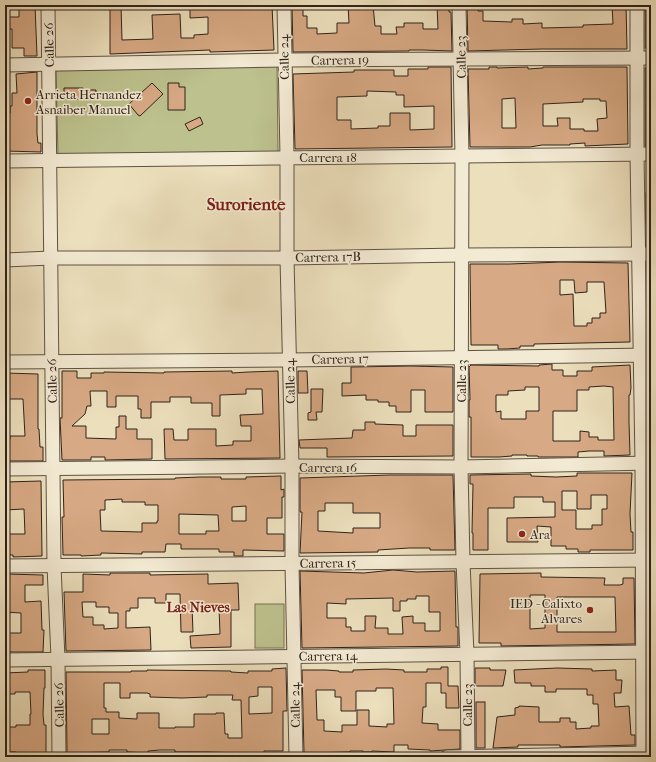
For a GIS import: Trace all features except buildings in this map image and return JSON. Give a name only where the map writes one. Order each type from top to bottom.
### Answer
[{"type":"street","name":"Calle 26","points":[[48,5],[54,566],[58,659],[59,757]]},
{"type":"street","name":"Calle 24","points":[[284,5],[296,757]]},
{"type":"street","name":"Calle 23","points":[[459,5],[462,156],[461,467],[467,654],[468,757]]},
{"type":"street","points":[[447,757],[646,754],[647,652],[645,254],[637,154],[637,5]]},
{"type":"street","name":"Carrera 19","points":[[5,65],[461,58],[651,58]]},
{"type":"street","name":"Carrera 18","points":[[5,161],[651,154]]},
{"type":"street","name":"Carrera 17B","points":[[5,260],[51,258],[287,258],[461,254],[645,254]]},
{"type":"street","name":"Carrera 17","points":[[5,362],[645,355]]},
{"type":"street","name":"Carrera 16","points":[[5,469],[292,466],[461,467],[646,463]]},
{"type":"street","name":"Carrera 15","points":[[5,566],[646,560]]},
{"type":"street","name":"Carrera 14","points":[[5,660],[647,652]]},
{"type":"green space","points":[[277,66],[278,152],[58,155],[56,70]]},
{"type":"green space","points":[[255,604],[284,604],[284,648],[255,648]]},
{"type":"place","name":"Arrieta Hernandez Asnaiber Manuel","points":[[28,101]]},
{"type":"place","name":"Ara","points":[[522,534]]},
{"type":"place","name":"IED - Calixto Alvares","points":[[590,610]]},
{"type":"district","name":"Suroriente","points":[[246,204]]},
{"type":"district","name":"Las Nieves","points":[[198,607]]}]
